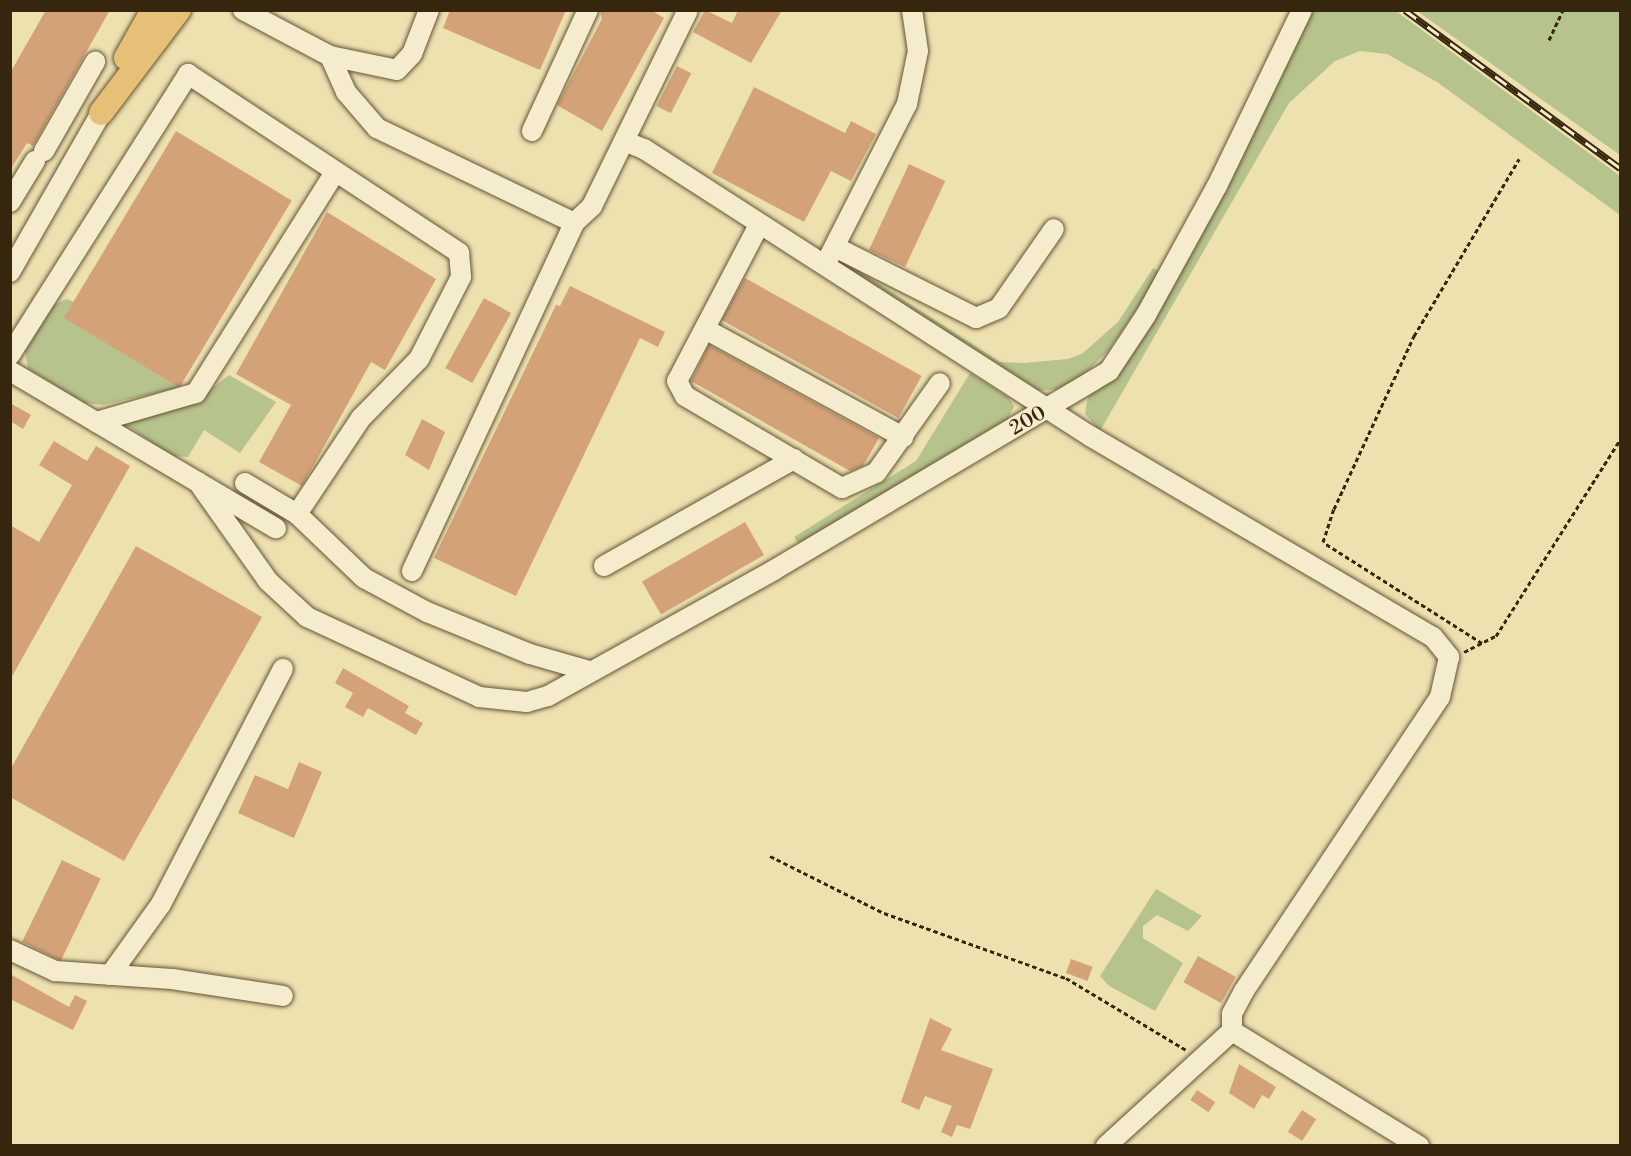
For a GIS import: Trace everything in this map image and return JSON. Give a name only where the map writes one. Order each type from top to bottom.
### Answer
[{"type":"main road","points":[[101,113],[153,10]]},
{"type":"main road","points":[[101,113],[179,10]]},
{"type":"street","points":[[243,10],[330,56],[397,70],[412,54],[429,10]]},
{"type":"street","points":[[532,131],[588,10]]},
{"type":"street","points":[[412,571],[574,223],[592,206],[688,10]]},
{"type":"street","points":[[824,268],[907,104],[918,51],[912,10]]},
{"type":"street","name":"200","points":[[198,482],[268,581],[308,617],[479,697],[527,702],[548,696],[589,671],[774,570],[1095,382],[1125,349],[1217,186],[1302,10]]},
{"type":"street","points":[[330,56],[346,92],[377,128],[574,223]]},
{"type":"street","points":[[10,202],[95,62]]},
{"type":"street","points":[[10,355],[188,74],[459,253],[461,277],[420,359],[361,418],[297,514]]},
{"type":"street","points":[[10,272],[101,113]]},
{"type":"street","points":[[60,123],[86,139]]},
{"type":"street","points":[[624,141],[644,149],[824,268],[1050,408],[1433,638],[1449,657],[1440,697],[1244,991],[1232,1014],[1232,1031],[1106,1146]]},
{"type":"street","points":[[35,163],[55,195]]},
{"type":"street","points":[[96,422],[196,393],[335,172]]},
{"type":"street","points":[[759,225],[677,381],[677,388],[842,488],[876,473],[940,383]]},
{"type":"street","points":[[835,247],[976,318],[999,308],[1054,230]]},
{"type":"street","points":[[705,329],[903,437]]},
{"type":"street","points":[[10,371],[276,528]]},
{"type":"street","points":[[604,566],[794,459]]},
{"type":"street","points":[[245,483],[297,514],[364,578],[416,606],[530,654],[589,671]]},
{"type":"street","points":[[110,975],[161,904],[283,669]]},
{"type":"street","points":[[10,950],[56,971],[172,979],[283,996]]},
{"type":"street","points":[[1232,1031],[1419,1146]]},
{"type":"path","points":[[1549,40],[1563,10]]},
{"type":"path","points":[[1482,643],[1323,542],[1334,508],[1414,336],[1519,159]]},
{"type":"path","points":[[1449,657],[1496,636],[1620,440]]},
{"type":"path","points":[[770,856],[884,913],[1066,978],[1202,1059]]},
{"type":"green space","points":[[1310,11],[1396,11],[1620,176],[1620,215],[1437,82],[1387,54],[1360,51],[1335,61],[1289,103],[1100,431],[1085,414],[1088,396],[1117,372]]},
{"type":"green space","points":[[1417,11],[1620,11],[1620,155]]},
{"type":"green space","points":[[842,260],[1000,362],[1023,363],[1068,359],[1083,353],[1118,322],[1153,268],[1162,273],[1107,352],[1081,377],[1062,389],[1036,391],[839,264]]},
{"type":"green space","points":[[67,299],[74,302],[65,318],[182,387],[103,405],[85,403],[28,369],[25,351],[52,305]]},
{"type":"green space","points":[[970,373],[1008,397],[1014,406],[1008,419],[799,544],[794,537],[916,461]]},
{"type":"green space","points":[[229,375],[276,402],[240,453],[204,430],[188,457],[172,456],[125,424],[192,404]]},
{"type":"green space","points":[[1156,889],[1202,916],[1188,931],[1157,915],[1143,926],[1143,938],[1183,963],[1155,1011],[1109,986],[1100,976]]},
{"type":"building","points":[[46,10],[110,10],[33,146],[27,143],[10,170],[10,73]]},
{"type":"building","points":[[450,10],[566,10],[540,70],[443,28]]},
{"type":"building","points":[[600,10],[651,10],[664,18],[602,131],[557,105],[602,19]]},
{"type":"building","points":[[705,10],[732,23],[738,10],[782,10],[751,63],[693,32]]},
{"type":"building","points":[[677,66],[691,73],[671,113],[657,106]]},
{"type":"building","points":[[754,87],[845,133],[851,121],[876,134],[851,181],[831,171],[804,222],[712,173]]},
{"type":"building","points":[[176,131],[292,201],[179,387],[64,318]]},
{"type":"building","points":[[909,164],[945,181],[905,267],[869,250]]},
{"type":"building","points":[[327,212],[436,279],[385,370],[371,362],[302,486],[259,462],[291,405],[236,374]]},
{"type":"building","points":[[745,278],[922,376],[898,418],[722,320]]},
{"type":"building","points":[[570,286],[665,332],[658,347],[640,338],[516,596],[434,558],[556,305],[560,306]]},
{"type":"building","points":[[484,298],[511,313],[472,383],[445,368]]},
{"type":"building","points":[[709,345],[879,438],[863,466],[850,471],[691,381]]},
{"type":"building","points":[[10,403],[31,415],[23,429],[10,421]]},
{"type":"building","points":[[422,419],[445,432],[429,470],[405,455]]},
{"type":"building","points":[[54,441],[87,461],[96,446],[130,466],[10,680],[10,525],[39,542],[72,485],[39,465]]},
{"type":"building","points":[[745,522],[764,555],[661,614],[642,582]]},
{"type":"building","points":[[136,546],[262,617],[124,861],[10,797],[10,770]]},
{"type":"building","points":[[343,668],[409,706],[405,713],[423,723],[416,735],[368,708],[363,717],[345,707],[353,693],[335,683]]},
{"type":"building","points":[[299,762],[322,772],[294,838],[238,813],[255,775],[288,789]]},
{"type":"building","points":[[62,860],[101,879],[61,961],[22,942]]},
{"type":"building","points":[[1198,956],[1236,977],[1221,1003],[1183,982]]},
{"type":"building","points":[[1071,959],[1093,967],[1087,981],[1066,973]]},
{"type":"building","points":[[10,974],[69,1007],[75,995],[87,1001],[73,1030],[10,999]]},
{"type":"building","points":[[930,1018],[952,1029],[941,1050],[993,1069],[970,1129],[957,1125],[952,1137],[941,1132],[952,1106],[925,1096],[919,1110],[901,1102]]},
{"type":"building","points":[[1239,1064],[1276,1087],[1269,1099],[1262,1095],[1254,1109],[1229,1093]]},
{"type":"building","points":[[1197,1090],[1215,1102],[1209,1112],[1190,1100]]},
{"type":"building","points":[[1302,1110],[1316,1119],[1302,1141],[1288,1132]]},
{"type":"railway","points":[[1405,10],[1620,168]]}]
